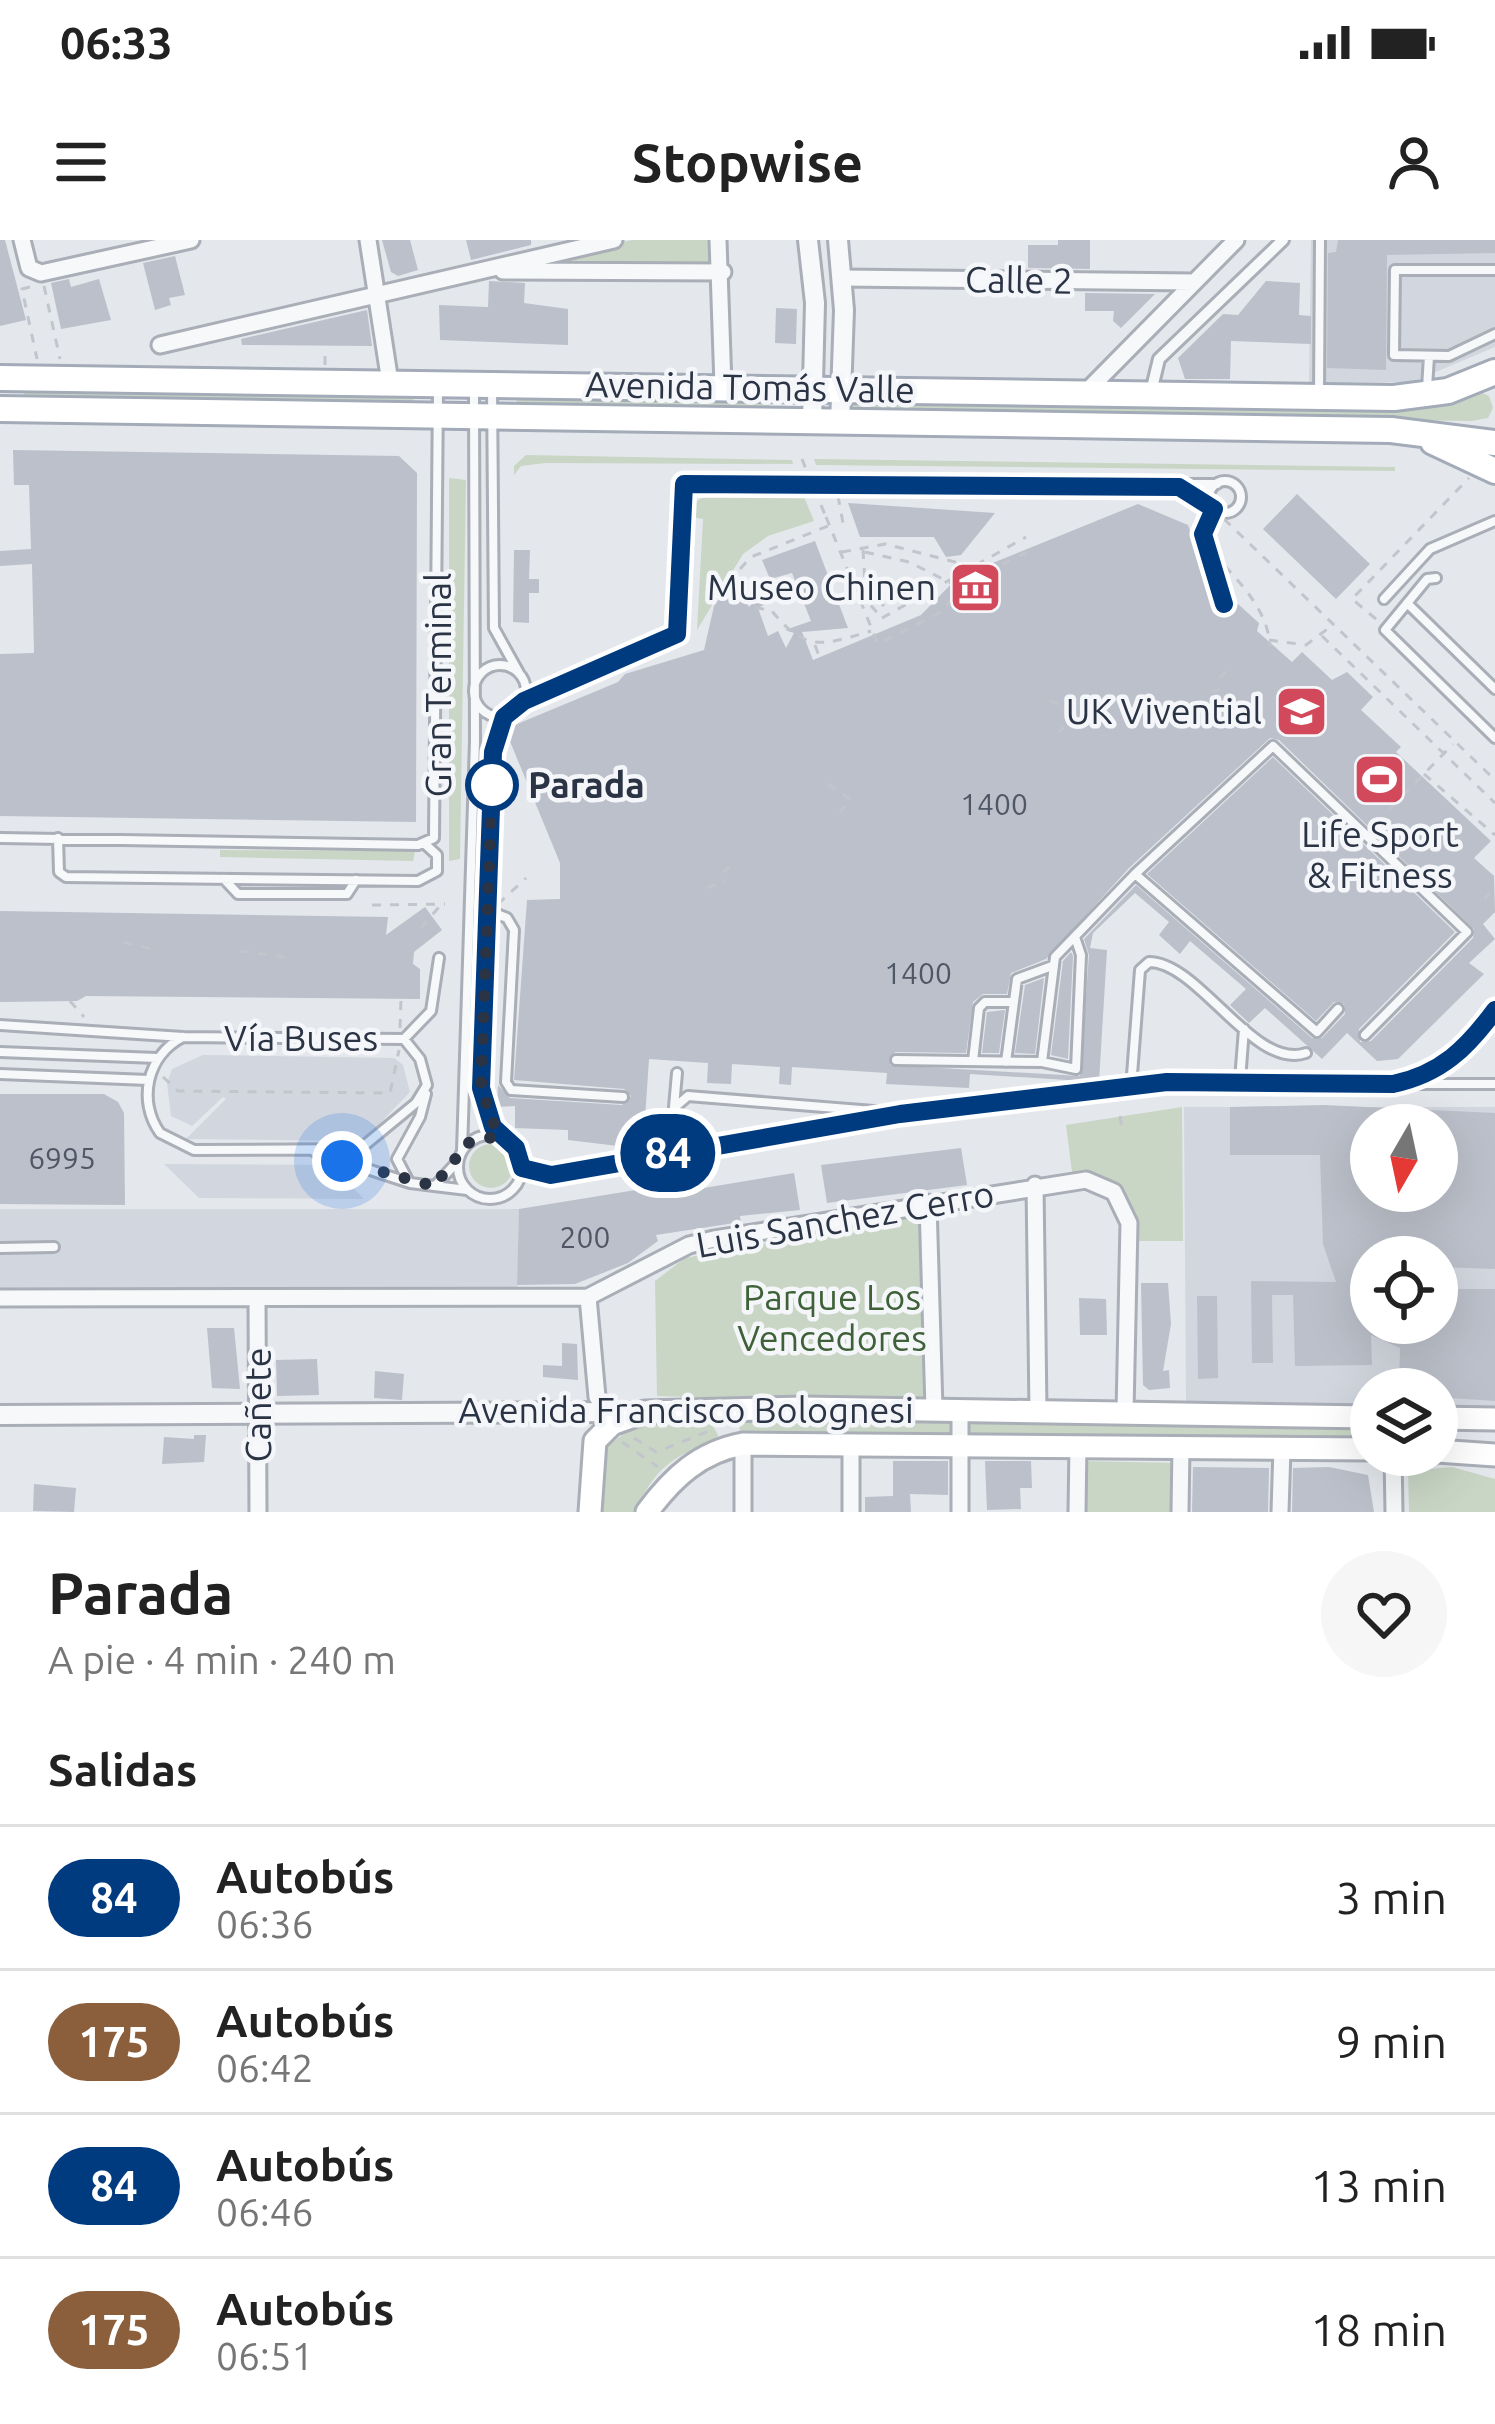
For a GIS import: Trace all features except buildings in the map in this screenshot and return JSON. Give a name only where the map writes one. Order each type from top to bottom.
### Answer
[{"type":"main road","name":"Avenida Tomás Valle","points":[[20,374],[1319,398],[1427,395],[1488,382]]},
{"type":"main road","points":[[10,410],[20,374]]},
{"type":"main road","name":"Avenida Tomás Valle","points":[[10,410],[1390,430],[1491,438]]},
{"type":"main road","points":[[1390,430],[1439,444],[1483,473]]},
{"type":"main road","name":"Avenida Francisco Bolognesi","points":[[608,1421],[645,1412],[704,1410],[960,1409],[1350,1417]]},
{"type":"main road","points":[[646,1512],[674,1479],[725,1441],[728,1430],[722,1416],[704,1410]]},
{"type":"main road","points":[[1458,1418],[1495,1419]]},
{"type":"main road","points":[[590,1512],[590,1456],[608,1421]]},
{"type":"main road","name":"Avenida Francisco Bolognesi","points":[[712,1451],[743,1444],[960,1442],[1350,1448]]},
{"type":"main road","points":[[1458,1453],[1495,1455]]},
{"type":"main road","points":[[1462,1453],[1495,1466]]},
{"type":"street","points":[[22,240],[29,268],[41,273],[190,240]]},
{"type":"street","points":[[368,240],[380,293],[390,382]]},
{"type":"street","points":[[160,345],[614,240]]},
{"type":"street","points":[[718,240],[723,272],[723,386]]},
{"type":"street","points":[[808,240],[815,304],[812,423]]},
{"type":"street","points":[[838,240],[843,278],[840,424]]},
{"type":"street","points":[[1084,394],[1236,240]]},
{"type":"street","points":[[1151,395],[1152,368],[1159,359],[1282,240]]},
{"type":"street","points":[[488,269],[723,272]]},
{"type":"street","name":"Calle 2","points":[[843,278],[1194,282]]},
{"type":"street","name":"Luis Sanchez Cerro","points":[[0,1298],[588,1297],[697,1243],[1035,1185],[1094,1181],[1114,1192],[1126,1209],[1125,1412]]},
{"type":"street","points":[[1035,1185],[1038,1410]]},
{"type":"street","points":[[928,1203],[934,1409]]},
{"type":"street","points":[[588,1297],[597,1396],[608,1421]]},
{"type":"street","name":"Cañete","points":[[257,1299],[258,1512]]},
{"type":"street","points":[[959,1512],[960,1409]]},
{"type":"street","name":"Avenida Francisco Bolognesi","points":[[0,1415],[258,1412],[608,1421]]},
{"type":"street","points":[[743,1444],[743,1512]]},
{"type":"street","points":[[850,1512],[851,1444]]},
{"type":"street","points":[[1077,1512],[1078,1445]]},
{"type":"street","points":[[1180,1512],[1181,1447]]},
{"type":"street","points":[[1280,1512],[1282,1448]]},
{"type":"street","points":[[1393,1476],[1394,1512]]},
{"type":"lane","points":[[1319,398],[1320,240]]},
{"type":"lane","points":[[1495,270],[1395,270],[1394,355],[1450,356],[1495,334]]},
{"type":"lane","points":[[1427,395],[1429,356]]},
{"type":"lane","name":"Gran Terminal","points":[[0,838],[425,844],[438,828],[438,383]]},
{"type":"lane","points":[[467,1190],[460,1156],[483,384]]},
{"type":"lane","points":[[483,384],[494,628],[526,686],[524,701]]},
{"type":"lane","points":[[498,1136],[481,1088],[492,907],[493,752],[504,717],[524,701],[677,634],[684,484],[1179,487],[1232,483],[1240,500],[1232,511],[1214,509],[1179,487]]},
{"type":"lane","points":[[1217,484],[1210,492],[1214,509],[1203,534],[1224,604]]},
{"type":"lane","points":[[1384,599],[1430,549],[1495,521]]},
{"type":"lane","points":[[1436,578],[1427,579],[1385,628],[1495,738]]},
{"type":"lane","points":[[1407,603],[1495,689]]},
{"type":"lane","points":[[471,689],[496,666],[519,673]]},
{"type":"lane","points":[[1480,674],[1495,678]]},
{"type":"lane","points":[[471,689],[483,710],[504,717]]},
{"type":"lane","points":[[1042,1062],[1052,967],[1135,874],[1273,746],[1467,932],[1365,1035]]},
{"type":"lane","points":[[58,838],[63,876],[431,877],[437,855],[425,844]]},
{"type":"lane","points":[[1135,874],[1317,1031],[1338,1009]]},
{"type":"lane","points":[[223,878],[238,894],[347,894],[356,880]]},
{"type":"lane","points":[[492,907],[514,930],[506,1082],[511,1090],[622,1097]]},
{"type":"lane","points":[[896,1060],[1042,1062],[1076,1069],[1081,955],[1075,937]]},
{"type":"lane","points":[[402,1039],[431,1011],[439,958]]},
{"type":"lane","points":[[1131,1088],[1140,970],[1149,962],[1176,970],[1244,1030],[1289,1055],[1306,1053]]},
{"type":"lane","points":[[1006,1062],[1017,979],[1052,967]]},
{"type":"lane","points":[[974,1061],[979,1008],[985,1002],[1012,1002]]},
{"type":"lane","points":[[1391,1084],[1424,1077],[1448,1064],[1495,1010]]},
{"type":"lane","points":[[0,1025],[183,1037]]},
{"type":"lane","points":[[1240,1080],[1244,1030]]},
{"type":"lane","name":"Vía Buses","points":[[149,1081],[159,1058],[183,1037],[402,1039],[420,1059],[427,1085]]},
{"type":"lane","points":[[0,1052],[159,1058]]},
{"type":"lane","points":[[672,1152],[676,1073]]},
{"type":"lane","points":[[0,1074],[149,1081],[153,1123],[177,1145],[308,1150],[368,1147],[416,1103],[427,1085]]},
{"type":"lane","points":[[522,1168],[551,1175],[900,1114],[1131,1088],[1240,1080],[1495,1084]]},
{"type":"lane","points":[[410,1183],[397,1159],[421,1117],[427,1085]]},
{"type":"lane","points":[[674,1108],[697,1096],[900,1114]]},
{"type":"lane","points":[[308,1150],[410,1183],[434,1186],[467,1190],[486,1198],[507,1194],[522,1168],[516,1148],[498,1136],[477,1137],[434,1186]]},
{"type":"lane","points":[[0,1248],[54,1247]]},
{"type":"path","points":[[41,273],[61,365]]},
{"type":"path","points":[[20,374],[22,289]]},
{"type":"path","points":[[326,349],[326,368]]},
{"type":"path","points":[[802,459],[878,644],[904,635],[941,612],[961,587],[1035,549]]},
{"type":"path","points":[[1385,628],[1352,599],[1483,473]]},
{"type":"path","points":[[836,485],[843,524]]},
{"type":"path","points":[[1214,509],[1495,780]]},
{"type":"path","points":[[1212,524],[1229,525]]},
{"type":"path","points":[[740,569],[751,557],[830,525]]},
{"type":"path","points":[[854,586],[882,619],[888,611],[1026,537]]},
{"type":"path","points":[[841,552],[885,544],[972,566]]},
{"type":"path","points":[[888,611],[865,583],[864,551],[909,562],[961,587]]},
{"type":"path","points":[[1221,562],[1253,600],[1269,643],[1306,645],[1331,626]]},
{"type":"path","points":[[755,608],[771,610],[791,636],[815,643],[872,630]]},
{"type":"path","points":[[1322,636],[1495,802]]},
{"type":"path","points":[[815,643],[820,662]]},
{"type":"path","points":[[1220,678],[1231,665]]},
{"type":"path","points":[[1211,692],[1224,688]]},
{"type":"path","points":[[1050,701],[1080,712],[1059,732]]},
{"type":"path","points":[[1390,809],[1454,743]]},
{"type":"path","points":[[1424,774],[1495,835]]},
{"type":"path","points":[[828,784],[850,799],[840,812]]},
{"type":"path","points":[[723,872],[735,863]]},
{"type":"path","points":[[492,907],[526,878]]},
{"type":"path","points":[[707,888],[725,880]]},
{"type":"path","points":[[1484,899],[1495,890]]},
{"type":"path","points":[[372,905],[443,904],[421,928]]},
{"type":"path","points":[[124,942],[156,950]]},
{"type":"path","points":[[240,951],[285,957]]},
{"type":"path","points":[[153,1067],[178,1091],[390,1094],[396,1084],[402,1039],[401,998]]},
{"type":"path","points":[[70,1001],[100,1030]]},
{"type":"path","points":[[1120,1117],[1122,1129]]},
{"type":"path","points":[[608,1421],[674,1479]]},
{"type":"shaded area","points":[[1311,240],[1495,240],[1495,347],[1412,382],[1309,383]]},
{"type":"shaded area","points":[[203,1055],[394,1058],[403,1065],[410,1092],[363,1141],[186,1139],[226,1099],[192,1126],[171,1116],[167,1083],[172,1069]]},
{"type":"shaded area","points":[[1184,1107],[1350,1107],[1350,1212],[1458,1212],[1458,1107],[1495,1107],[1495,1411],[1458,1410],[1458,1368],[1350,1368],[1350,1406],[1186,1402]]},
{"type":"shaded area","points":[[164,1164],[332,1165],[364,1199],[199,1198]]},
{"type":"shaded area","points":[[0,1209],[519,1209],[517,1291],[0,1290]]},
{"type":"green space","points":[[632,240],[711,240],[717,265],[513,267]]},
{"type":"green space","points":[[24,388],[407,390],[419,407],[24,398]]},
{"type":"green space","points":[[518,390],[769,394],[769,409],[516,406]]},
{"type":"green space","points":[[1480,392],[1489,396],[1493,408],[1488,418],[1472,421],[848,413],[849,396]]},
{"type":"green space","points":[[526,455],[792,460],[793,464],[546,463],[521,466],[514,475],[514,466]]},
{"type":"green space","points":[[814,459],[1395,467],[1395,471],[816,465]]},
{"type":"green space","points":[[449,478],[466,480],[460,859],[449,861]]},
{"type":"green space","points":[[713,492],[802,492],[814,521],[768,536],[743,554],[697,630],[703,519],[690,517],[693,503]]},
{"type":"green space","points":[[220,850],[415,851],[413,861],[220,857]]},
{"type":"green space","points":[[1182,1107],[1183,1241],[1129,1241],[1124,1203],[1073,1180],[1066,1125]]},
{"type":"green space","points":[[491,1144],[507,1150],[513,1166],[507,1182],[491,1188],[475,1182],[469,1166],[475,1150]]},
{"type":"green space","name":"Parque Los Vencedores","points":[[922,1214],[924,1404],[657,1396],[655,1281],[685,1258]]},
{"type":"green space","points":[[739,1417],[1350,1426],[1350,1442],[740,1438]]},
{"type":"green space","points":[[641,1422],[711,1423],[718,1435],[714,1442],[665,1466],[634,1512],[597,1512],[605,1447]]},
{"type":"green space","points":[[1080,1461],[1179,1463],[1178,1512],[1079,1512]]},
{"type":"green space","points":[[1458,1469],[1495,1479],[1495,1512],[1409,1512],[1408,1476],[1458,1476]]},
{"type":"bus line","name":"84","points":[[1224,604],[1203,534],[1214,509],[1179,487],[684,484],[677,634],[524,701],[520,709],[504,717],[493,752],[481,1088],[498,1136],[516,1148],[522,1168],[551,1175],[900,1114],[1167,1082],[1393,1084],[1424,1077],[1448,1064],[1495,1010]]},
{"type":"place","name":"Museo Chinen","points":[[975,587]]},
{"type":"place","name":"UK Vivential","points":[[1301,711]]},
{"type":"place","name":"Life Sport & Fitness","points":[[1380,779]]},
{"type":"place","name":"Parada","points":[[492,785]]},
{"type":"route","points":[[342,1161],[434,1186],[468,1143],[477,1137],[498,1136],[481,1088],[492,785]]}]
